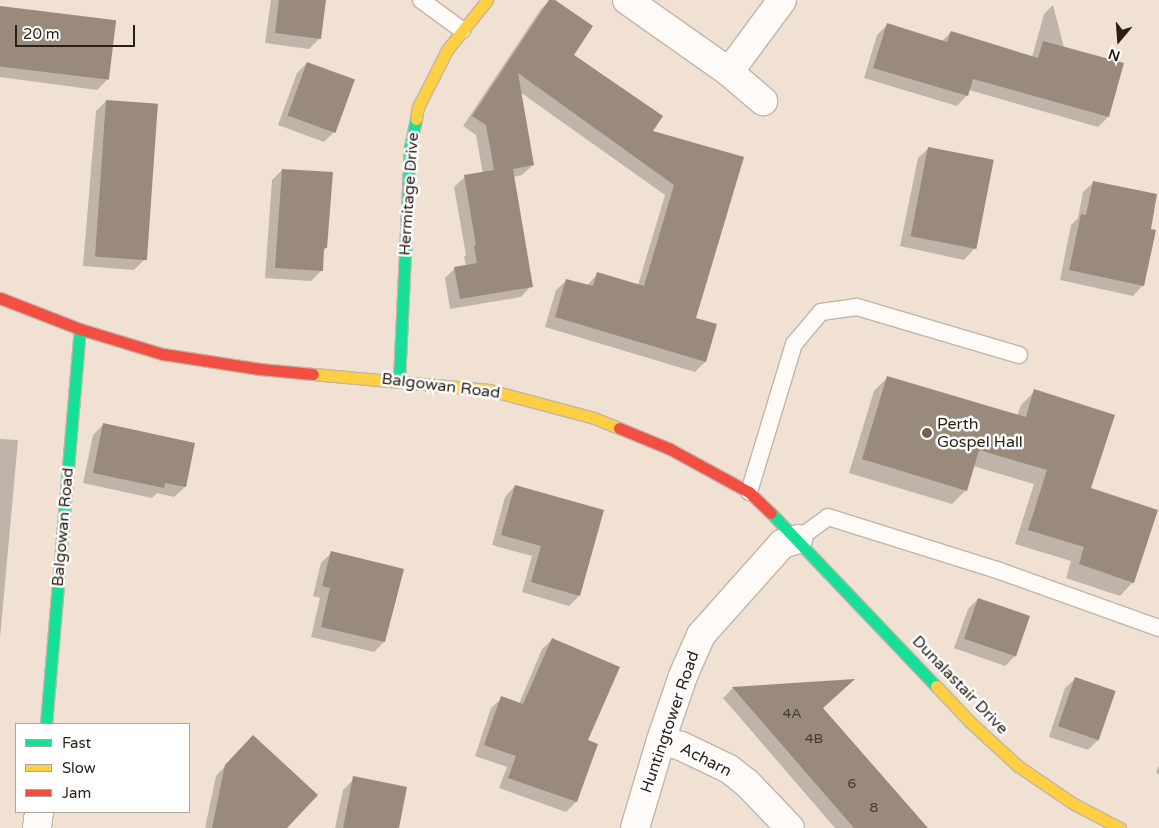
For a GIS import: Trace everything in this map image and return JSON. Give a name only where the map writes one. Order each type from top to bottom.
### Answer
[{"type":"street","name":"Hermitage Drive","points":[[399,380],[410,147],[418,107],[447,50],[487,0]]},
{"type":"street","points":[[627,0],[729,72],[763,101]]},
{"type":"street","points":[[729,72],[782,0]]},
{"type":"street","name":"Balgowan Road","points":[[0,298],[80,329],[163,354],[260,369],[399,380],[489,390],[594,418],[670,449],[749,492],[798,539]]},
{"type":"street","name":"Balgowan Road","points":[[46,723],[80,329]]},
{"type":"street","name":"Huntingtower Road","points":[[635,828],[661,740],[683,676],[701,635],[782,544],[798,539]]},
{"type":"street","name":"Dunalastair Drive","points":[[798,539],[970,722],[1018,766],[1074,804],[1120,828]]},
{"type":"street","name":"Acharn","points":[[661,740],[681,746],[729,769],[747,783],[790,828]]},
{"type":"street","points":[[37,828],[39,813]]},
{"type":"lane","points":[[421,0],[462,30]]},
{"type":"lane","points":[[749,492],[794,344],[821,312],[857,307],[1019,355]]},
{"type":"lane","points":[[798,539],[828,517],[997,570],[1159,628]]},
{"type":"building","points":[[279,0],[326,0],[321,39],[275,33]]},
{"type":"building","points":[[549,0],[555,0],[593,26],[574,55],[663,116],[653,131],[744,157],[696,318],[717,324],[706,362],[555,317],[566,279],[593,286],[597,272],[644,286],[674,185],[518,73],[534,165],[513,169],[533,287],[460,299],[454,267],[477,263],[474,246],[476,245],[464,175],[494,170],[486,125],[472,116]]},
{"type":"building","points":[[0,6],[116,20],[109,80],[0,66]]},
{"type":"building","points":[[887,23],[947,42],[951,31],[1038,58],[1043,41],[1124,63],[1109,117],[973,79],[968,96],[873,68]]},
{"type":"building","points":[[307,62],[355,79],[335,133],[288,116]]},
{"type":"building","points":[[106,100],[158,104],[147,260],[95,257]]},
{"type":"building","points":[[928,147],[994,160],[976,249],[911,236]]},
{"type":"building","points":[[282,169],[333,172],[327,248],[324,248],[323,271],[275,268]]},
{"type":"building","points":[[1093,181],[1157,194],[1151,229],[1156,230],[1144,286],[1069,270],[1081,214],[1086,215]]},
{"type":"building","points":[[887,376],[1026,417],[1034,389],[1115,415],[1091,488],[1158,510],[1134,583],[1079,564],[1084,547],[1028,530],[1047,470],[979,450],[967,491],[862,459]]},
{"type":"building","points":[[103,423],[195,443],[186,487],[165,483],[164,488],[93,473]]},
{"type":"building","points":[[515,485],[604,510],[580,596],[531,582],[541,546],[501,535]]},
{"type":"building","points":[[331,551],[404,569],[385,642],[321,627],[330,588],[322,586]]},
{"type":"building","points":[[978,598],[1030,616],[1016,657],[964,639]]},
{"type":"building","points":[[552,638],[620,667],[588,740],[598,744],[577,802],[508,778],[516,756],[484,745],[501,696],[523,704]]},
{"type":"building","points":[[1075,677],[1116,691],[1099,740],[1058,726]]},
{"type":"building","points":[[855,679],[823,708],[928,828],[854,828],[732,687]]},
{"type":"building","points":[[253,735],[318,795],[287,828],[212,828],[225,765]]},
{"type":"building","points":[[353,776],[407,787],[399,828],[343,828]]},
{"type":"traffic: fast","points":[[399,380],[410,147],[416,119]]},
{"type":"traffic: fast","points":[[46,723],[80,329]]},
{"type":"traffic: fast","points":[[771,513],[936,686]]},
{"type":"traffic: slow","points":[[416,119],[418,107],[447,50],[487,0]]},
{"type":"traffic: slow","points":[[313,374],[489,390],[594,418],[619,428]]},
{"type":"traffic: slow","points":[[936,686],[970,722],[1018,766],[1074,804],[1120,828]]},
{"type":"traffic: jam","points":[[0,298],[80,329],[163,354],[260,369],[313,374]]},
{"type":"traffic: jam","points":[[619,428],[670,449],[749,492],[771,513]]},
{"type":"place","name":"Perth Gospel Hall","points":[[927,433]]}]
